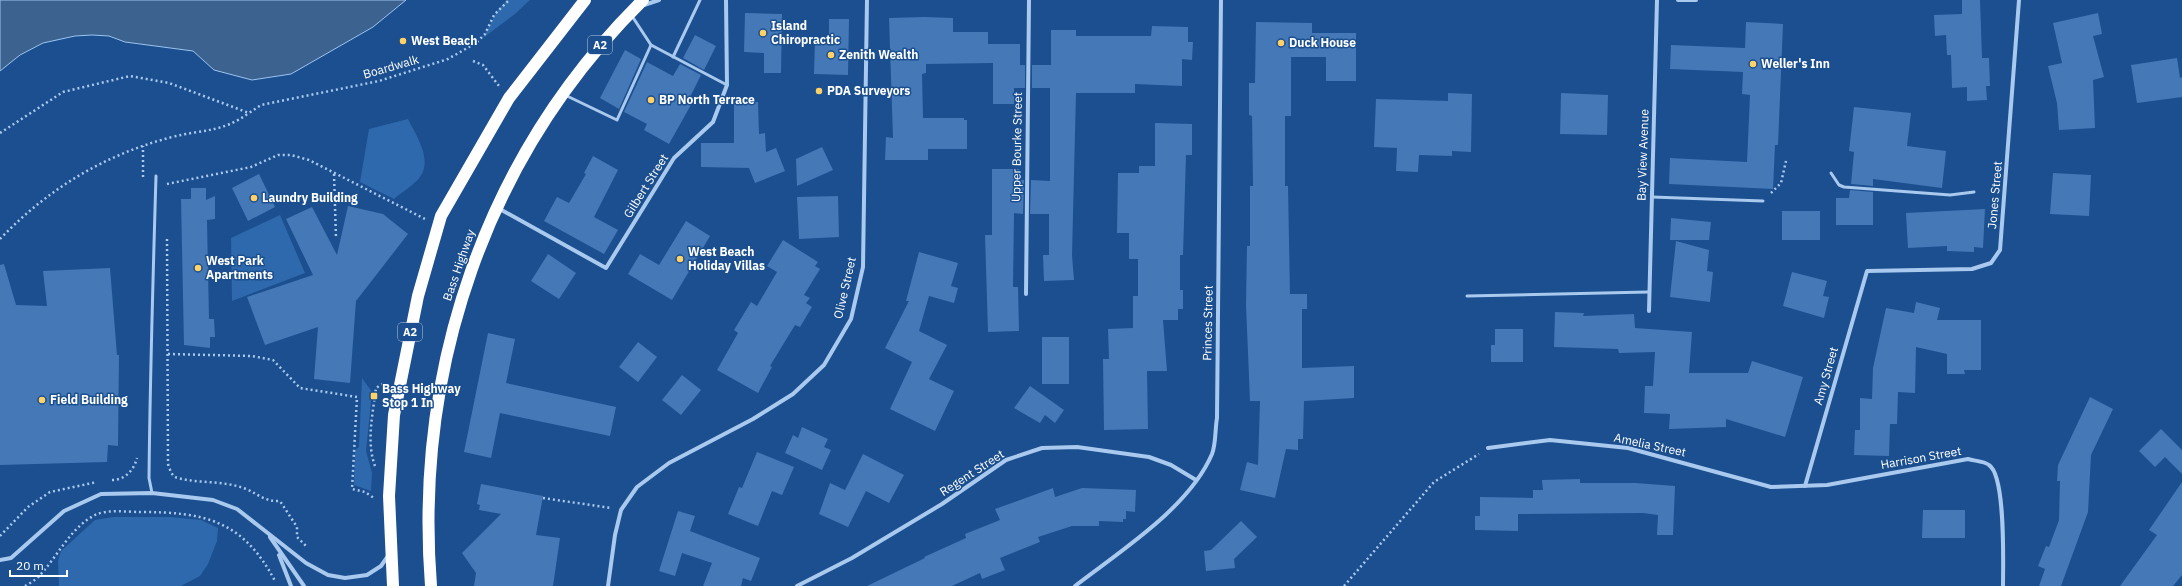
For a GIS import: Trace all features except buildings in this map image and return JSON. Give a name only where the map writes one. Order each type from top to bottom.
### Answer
[{"type":"highway","name":"A2","points":[[393,586],[389,496],[394,415],[418,296],[442,216],[509,98],[585,0]]},
{"type":"highway","name":"Bass Highway","points":[[430,586],[427,540],[429,473],[439,391],[466,283],[496,206],[529,143],[561,93],[642,0]]},
{"type":"street","points":[[630,12],[646,4],[659,0]]},
{"type":"street","name":"Gilbert Street","points":[[496,206],[606,268],[674,158],[713,122],[727,85],[726,0]]},
{"type":"street","name":"Olive Street","points":[[608,586],[615,535],[622,510],[637,487],[669,463],[753,419],[793,394],[824,365],[851,319],[863,266],[867,0]]},
{"type":"street","name":"Upper Bourke Street","points":[[1026,294],[1029,0]]},
{"type":"street","name":"Princes Street","points":[[1075,586],[1168,514],[1196,480],[1212,453],[1217,418],[1221,0]]},
{"type":"street","name":"Bay View Avenue","points":[[1649,311],[1648,292],[1657,0]]},
{"type":"street","points":[[1678,0],[1696,0]]},
{"type":"street","name":"Jones Street","points":[[1867,271],[1972,269],[1991,263],[2000,250],[2019,0]]},
{"type":"street","name":"Amy Street","points":[[1805,486],[1867,271]]},
{"type":"street","name":"Amelia Street","points":[[1488,448],[1550,440],[1628,448],[1770,488],[1805,486]]},
{"type":"street","name":"Regent Street","points":[[797,586],[852,558],[942,504],[1006,460],[1042,448],[1077,447],[1149,457],[1171,465],[1196,480]]},
{"type":"street","name":"Harrison Street","points":[[1805,486],[1827,485],[1968,459],[1989,465],[1996,474],[2001,496],[2003,586]]},
{"type":"street","points":[[0,560],[11,558],[64,511],[100,494],[152,493],[199,497],[226,504],[247,515],[267,533],[306,563],[321,572],[337,577],[353,578],[367,574],[381,566],[391,550]]},
{"type":"street","points":[[267,533],[304,586]]},
{"type":"street","points":[[276,547],[291,586]]},
{"type":"lane","points":[[673,57],[700,0]]},
{"type":"lane","points":[[630,12],[651,45],[727,85]]},
{"type":"lane","points":[[561,93],[617,120],[651,45]]},
{"type":"lane","points":[[1831,173],[1839,185],[1844,187],[1950,195],[1974,192]]},
{"type":"lane","points":[[152,493],[149,478],[150,368],[155,267],[156,176]]},
{"type":"lane","points":[[1652,197],[1763,201]]},
{"type":"lane","points":[[1467,296],[1648,292]]},
{"type":"path","name":"Boardwalk","points":[[0,239],[19,219],[65,182],[115,156],[172,137],[228,126],[261,105],[379,81],[448,59],[476,43],[485,34],[494,15],[509,0]]},
{"type":"path","points":[[473,61],[483,65],[509,98]]},
{"type":"path","points":[[0,133],[63,92],[130,76],[169,83],[249,113]]},
{"type":"path","points":[[143,146],[143,178]]},
{"type":"path","points":[[167,192],[167,184],[251,167],[278,155],[291,155],[309,160],[427,220]]},
{"type":"path","points":[[1763,201],[1781,183],[1786,161]]},
{"type":"path","points":[[334,174],[336,238]]},
{"type":"path","points":[[167,231],[168,464],[171,472],[177,478],[220,483],[245,488],[270,502],[280,501],[297,527],[297,537],[309,550]]},
{"type":"path","points":[[168,354],[252,356],[273,360],[300,388],[357,397],[352,489],[365,492],[377,500],[377,493]]},
{"type":"path","points":[[376,471],[370,454],[372,423],[376,388],[385,382]]},
{"type":"path","points":[[1344,586],[1434,482],[1488,448]]},
{"type":"path","points":[[108,481],[126,476],[135,465],[138,453]]},
{"type":"path","points":[[0,536],[28,507],[50,492],[100,481]]},
{"type":"path","points":[[543,498],[622,510]]},
{"type":"path","points":[[25,586],[39,576],[62,545],[78,528],[95,515],[117,512],[190,514],[225,524],[249,544],[267,566],[278,586]]},
{"type":"shaded area","points":[[0,0],[406,0],[373,27],[291,74],[252,80],[214,70],[193,51],[125,42],[109,36],[92,35],[75,36],[43,43],[20,55],[0,71]]},
{"type":"shaded area","points":[[507,0],[530,0],[515,14],[483,38],[497,11]]},
{"type":"shaded area","points":[[408,119],[422,148],[425,163],[424,170],[420,177],[411,186],[394,199],[360,182],[369,129]]},
{"type":"shaded area","points":[[280,215],[305,273],[232,301],[231,238]]},
{"type":"shaded area","points":[[362,378],[372,392],[366,451],[372,473],[371,491],[354,485],[355,450],[359,447]]},
{"type":"shaded area","points":[[113,517],[170,517],[201,520],[218,528],[217,541],[208,564],[200,576],[181,586],[59,586],[58,561],[61,551],[95,520]]},
{"type":"place","name":"Island Chiropractic","points":[[763,33]]},
{"type":"place","name":"West Beach","points":[[403,41]]},
{"type":"place","name":"Duck House","points":[[1281,43]]},
{"type":"place","name":"Zenith Wealth","points":[[831,55]]},
{"type":"place","name":"Weller's Inn","points":[[1753,64]]},
{"type":"place","name":"PDA Surveyors","points":[[819,91]]},
{"type":"place","name":"BP North Terrace","points":[[651,100]]},
{"type":"place","name":"Laundry Building","points":[[254,198]]},
{"type":"place","name":"West Beach Holiday Villas","points":[[680,259]]},
{"type":"place","name":"West Park Apartments","points":[[198,268]]},
{"type":"place","name":"Bass Highway Stop 1 In","points":[[374,396]]},
{"type":"place","name":"Field Building","points":[[42,400]]}]
